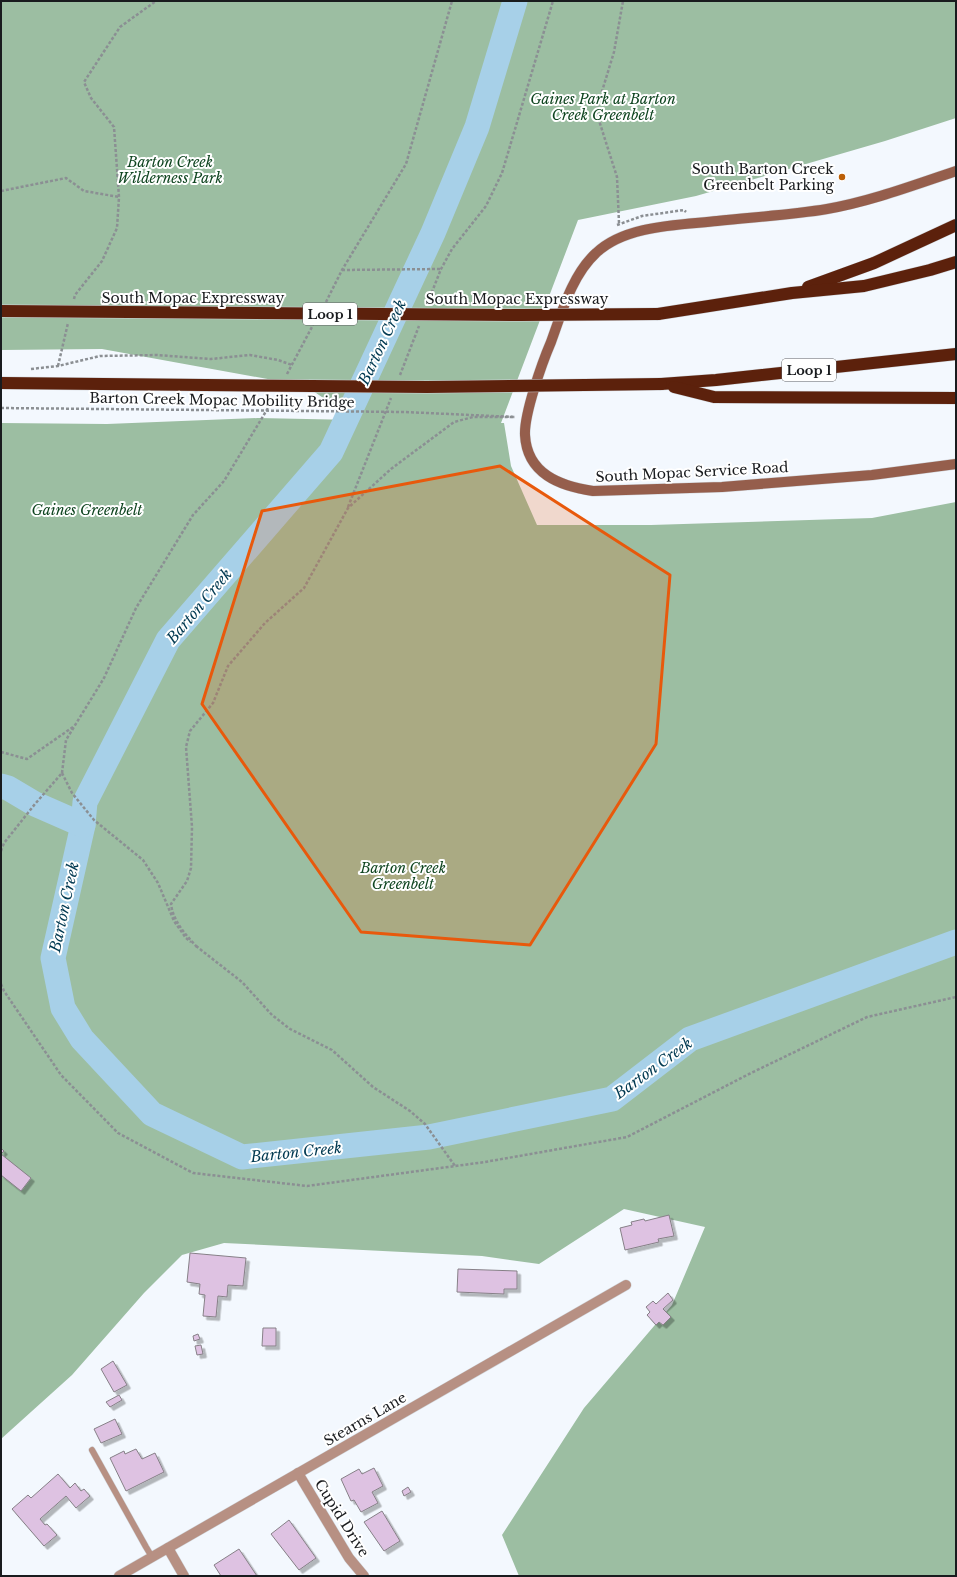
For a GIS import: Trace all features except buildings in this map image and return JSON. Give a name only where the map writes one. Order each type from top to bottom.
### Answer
[{"type":"highway","points":[[792,293],[874,262],[956,225]]},
{"type":"highway","name":"South Mopac Expressway","points":[[1,311],[521,315],[658,314],[792,293],[864,286],[956,262]]},
{"type":"highway","name":"Loop 1","points":[[1,384],[427,387],[661,384],[716,380],[956,354]]},
{"type":"highway","points":[[661,384],[714,397],[956,398]]},
{"type":"main road","name":"South Mopac Service Road","points":[[956,171],[884,196],[828,209],[664,226],[628,234],[611,242],[596,252],[583,267],[574,283],[547,350],[524,429],[525,441],[529,455],[537,467],[546,476],[559,483],[574,488],[593,491],[722,487],[872,475],[956,464]]},
{"type":"street","name":"Stearns Lane","points":[[119,1576],[626,1286]]},
{"type":"street","name":"Cupid Drive","points":[[298,1473],[349,1558],[364,1576]]},
{"type":"street","points":[[168,1548],[184,1576]]},
{"type":"lane","points":[[92,1450],[152,1557]]},
{"type":"path","points":[[73,302],[75,294],[102,261],[117,228],[118,197],[114,127],[91,98],[84,82],[120,28],[156,1]]},
{"type":"path","points":[[342,270],[441,269],[452,249],[486,206],[502,173],[553,1]]},
{"type":"path","points":[[619,223],[617,177],[596,111],[614,52],[623,1]]},
{"type":"path","points":[[1,191],[66,178],[84,191],[118,197]]},
{"type":"path","points":[[58,366],[70,316]]},
{"type":"path","points":[[29,370],[58,366],[100,356],[157,355],[211,359],[250,355],[278,360],[292,365]]},
{"type":"path","name":"Barton Creek Mopac Mobility Bridge","points":[[1,408],[405,412],[515,417],[473,417],[454,422],[391,469],[348,508],[304,588],[264,623],[228,666],[212,703],[190,731],[186,746],[192,827],[191,868],[187,881],[171,904],[172,913],[183,931],[197,946]]},
{"type":"path","points":[[1,752],[27,759],[75,725]]},
{"type":"path","points":[[1,851],[4,843],[62,773],[72,794],[94,820],[143,860],[158,884],[174,921],[186,938],[242,982],[272,1015],[290,1029],[332,1050],[373,1086],[410,1111],[425,1124],[455,1166]]},
{"type":"path","points":[[1,840],[4,843]]},
{"type":"path","points":[[1,984],[4,992],[61,1075],[118,1133],[193,1173],[307,1186],[455,1166],[627,1137],[749,1074],[868,1017],[956,997]]},
{"type":"highlighted area","points":[[500,466],[670,575],[656,744],[530,945],[361,932],[202,704],[262,511]]},
{"type":"green space","points":[[1,1],[956,1],[956,118],[885,141],[696,196],[578,220],[501,423],[504,423],[511,466],[537,525],[651,525],[872,518],[956,502],[956,1576],[519,1576],[502,1535],[584,1408],[672,1305],[705,1227],[624,1209],[539,1264],[482,1256],[224,1243],[182,1255],[144,1293],[72,1375],[1,1439],[1,423],[107,424],[258,418],[355,420],[306,386],[102,349],[1,350]]},
{"type":"waterway","name":"Barton Creek","points":[[515,1],[477,127],[433,233],[331,452],[168,640],[85,802],[83,825],[53,958],[63,1008],[82,1039],[152,1114],[242,1157],[429,1137],[612,1099],[690,1039],[956,942]]},
{"type":"waterway","points":[[1,786],[8,788],[35,804],[83,825]]},
{"type":"place","name":"South Barton Creek Greenbelt Parking","points":[[842,177]]},
{"type":"park label","name":"Gaines Park at Barton Creek Greenbelt","points":[[603,108]]},
{"type":"park label","name":"Barton Creek Wilderness Park","points":[[170,170]]},
{"type":"park label","name":"Gaines Greenbelt","points":[[87,510]]},
{"type":"park label","name":"Barton Creek Greenbelt","points":[[403,876]]}]
